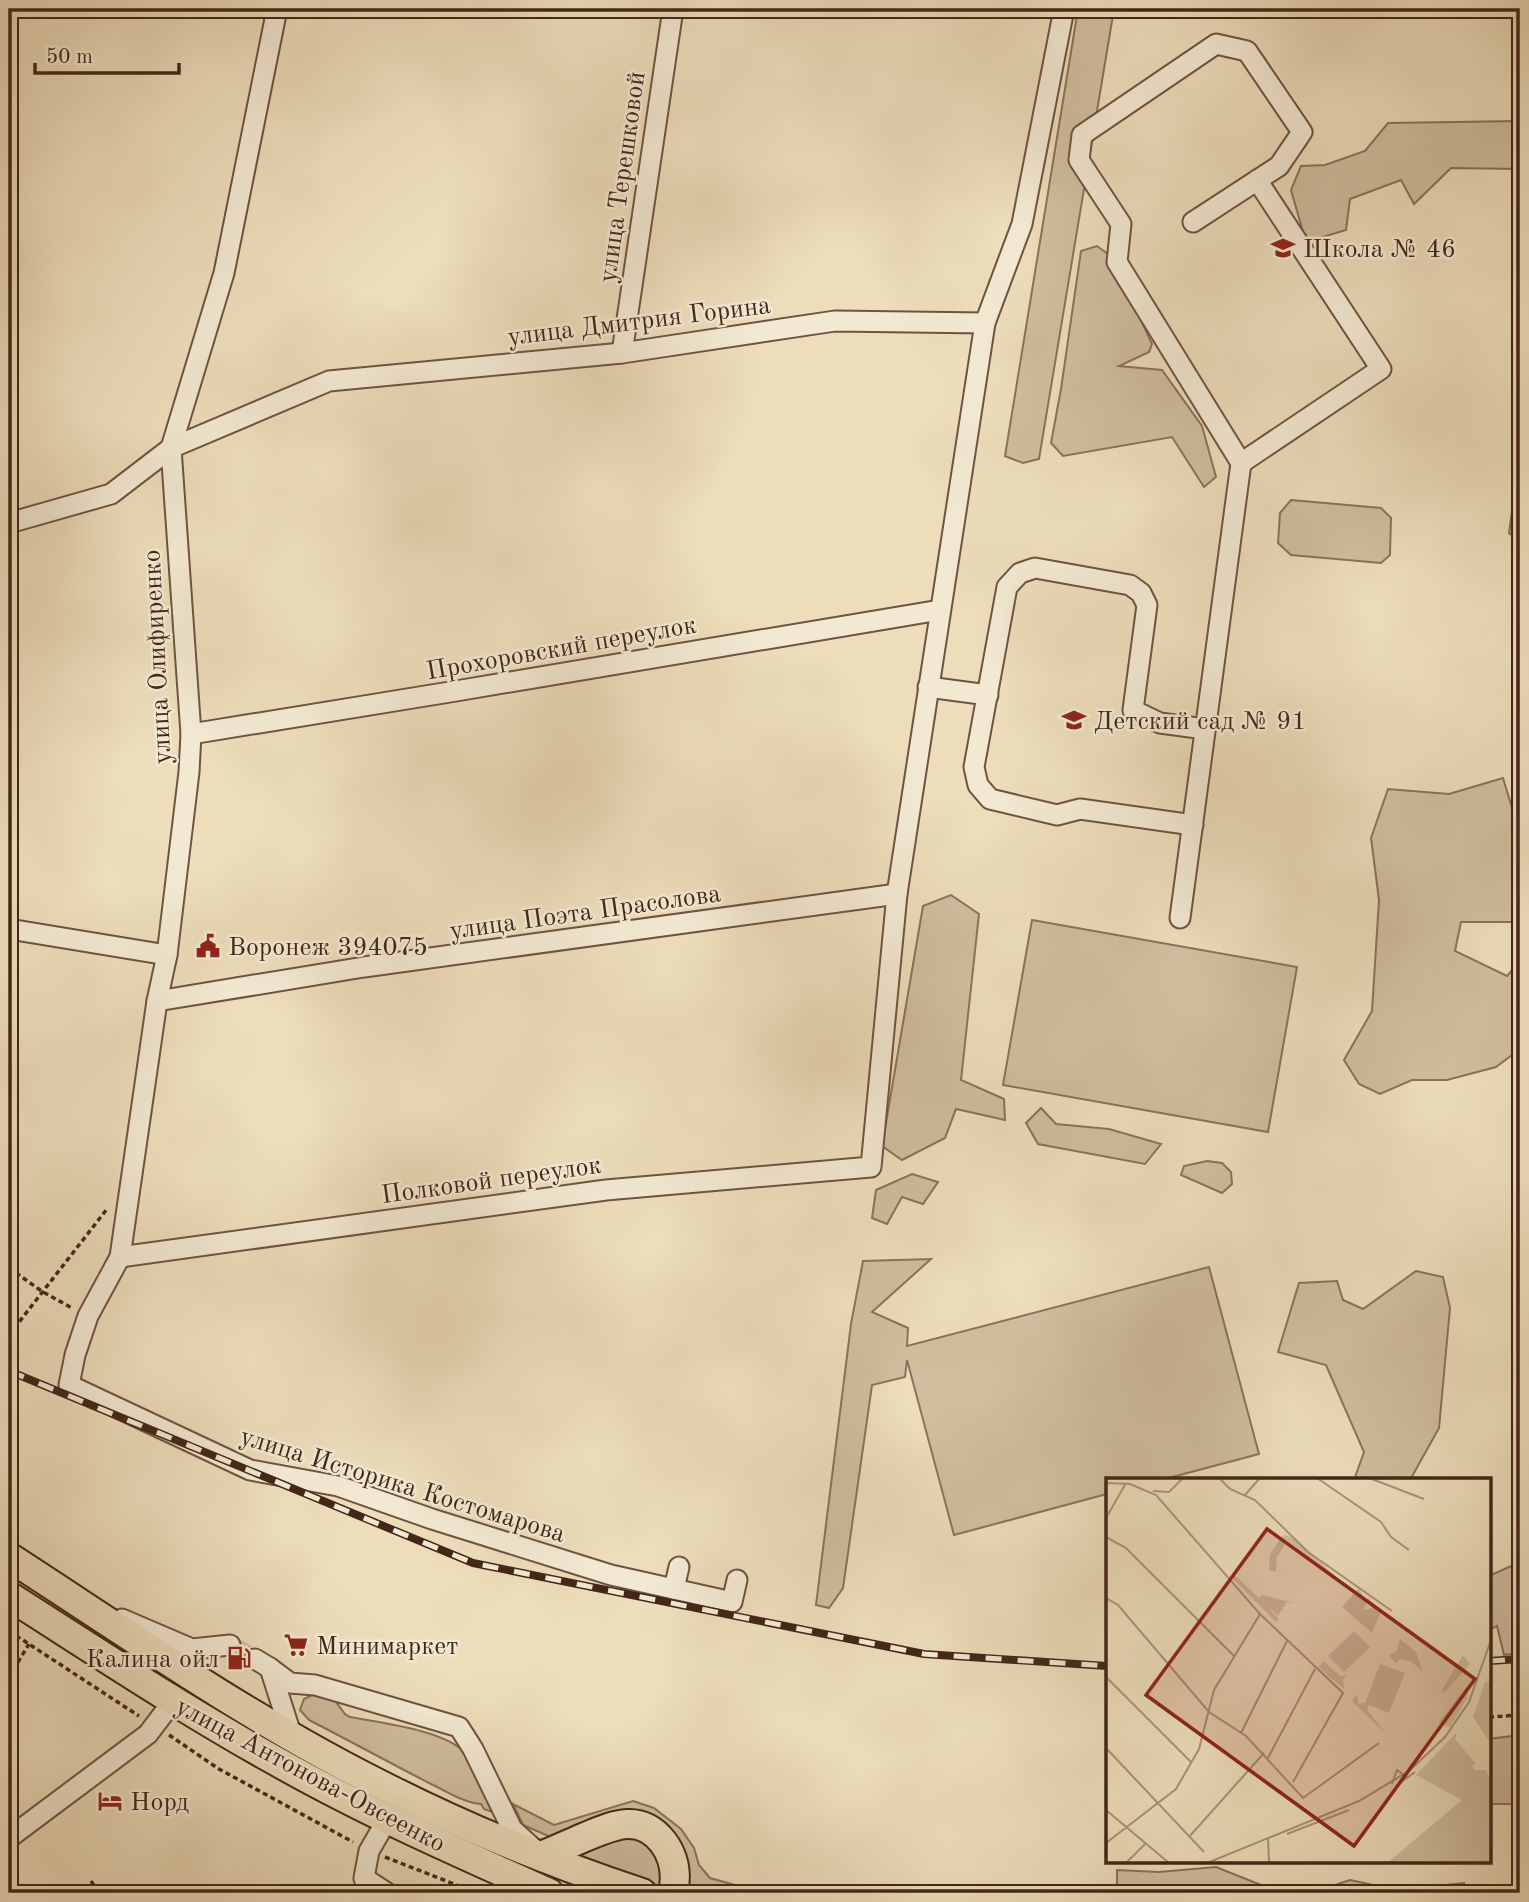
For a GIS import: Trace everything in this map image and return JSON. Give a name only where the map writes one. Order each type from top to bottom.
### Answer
[{"type":"highway","name":"улица Антонова-Овсеенко","points":[[9,1556],[194,1677],[292,1737],[392,1791],[501,1841],[642,1893]]},
{"type":"highway","name":"улица Антонова-Овсеенко","points":[[9,1596],[173,1701],[276,1762],[387,1820],[550,1893]]},
{"type":"highway","points":[[541,1856],[613,1825],[634,1824],[650,1830],[667,1847],[675,1867],[673,1893]]},
{"type":"street","name":"улица Олифиренко","points":[[69,1385],[88,1316],[120,1256],[157,1001],[167,955],[189,772],[191,734],[171,447],[224,273],[277,9]]},
{"type":"street","name":"улица Терешковой","points":[[622,353],[673,9]]},
{"type":"street","points":[[897,894],[985,323],[1022,224],[1064,9]]},
{"type":"street","points":[[1180,918],[1241,463],[1117,262],[1121,224],[1079,160],[1082,135],[1216,44],[1247,51],[1302,132],[1279,166],[1193,222]]},
{"type":"street","points":[[1241,463],[1381,369],[1257,180]]},
{"type":"street","name":"улица Дмитрия Горина","points":[[9,523],[111,494],[171,447],[329,381],[622,353],[835,321],[985,323]]},
{"type":"street","points":[[1193,825],[1080,809],[1057,815],[990,799],[978,785],[974,768],[1007,587],[1020,573],[1035,568],[1129,586],[1141,593],[1147,605],[1133,710],[1160,723],[1205,729]]},
{"type":"street","name":"Прохоровский переулок","points":[[191,734],[940,610]]},
{"type":"street","points":[[928,687],[988,695]]},
{"type":"street","name":"улица Поэта Прасолова","points":[[157,1001],[364,967],[897,894]]},
{"type":"street","name":"Полковой переулок","points":[[120,1256],[606,1190],[871,1167],[897,894]]},
{"type":"street","points":[[9,929],[167,955]]},
{"type":"street","name":"улица Историка Костомарова","points":[[69,1385],[250,1470],[338,1486],[432,1519],[611,1574],[674,1589],[732,1602],[737,1580]]},
{"type":"street","points":[[674,1589],[679,1567]]},
{"type":"street","points":[[76,1600],[192,1649],[230,1645]]},
{"type":"street","points":[[292,1737],[262,1664],[290,1683],[315,1685],[459,1727],[473,1749],[512,1829],[541,1856]]},
{"type":"street","points":[[9,1838],[148,1734],[173,1701]]},
{"type":"street","points":[[387,1820],[369,1851],[364,1878],[387,1893]]},
{"type":"path","points":[[9,1335],[108,1208]]},
{"type":"path","points":[[9,1268],[43,1292],[88,1316]]},
{"type":"path","points":[[9,1631],[219,1769],[369,1851],[477,1893]]},
{"type":"path","points":[[9,1677],[29,1644]]},
{"type":"path","points":[[1490,1717],[1520,1715]]},
{"type":"path","points":[[91,1881],[99,1893]]},
{"type":"path","points":[[271,1893],[280,1886],[290,1893]]},
{"type":"shaded area","points":[[1078,9],[1114,9],[1039,459],[1023,463],[1005,456]]},
{"type":"shaded area","points":[[1520,121],[1520,169],[1451,168],[1414,204],[1401,180],[1350,199],[1346,230],[1306,242],[1291,190],[1301,166],[1325,165],[1365,151],[1388,123]]},
{"type":"shaded area","points":[[1097,246],[1112,257],[1152,344],[1149,352],[1119,366],[1162,370],[1202,426],[1216,477],[1204,487],[1172,437],[1063,456],[1051,443],[1081,251]]},
{"type":"shaded area","points":[[1520,454],[1520,542],[1509,533]]},
{"type":"shaded area","points":[[1291,500],[1381,508],[1391,518],[1390,555],[1381,563],[1291,555],[1278,543],[1280,513]]},
{"type":"shaded area","points":[[1503,778],[1517,824],[1520,824],[1520,922],[1461,922],[1455,951],[1507,976],[1520,961],[1520,1049],[1496,1067],[1447,1080],[1412,1080],[1380,1094],[1359,1084],[1344,1060],[1372,1011],[1379,900],[1371,838],[1388,789],[1449,794]]},
{"type":"shaded area","points":[[951,895],[979,914],[961,1080],[1004,1099],[1005,1120],[956,1109],[945,1138],[902,1160],[882,1146],[923,906]]},
{"type":"shaded area","points":[[1032,920],[1297,967],[1268,1132],[1003,1085]]},
{"type":"shaded area","points":[[1041,1108],[1056,1124],[1109,1129],[1161,1144],[1145,1164],[1038,1144],[1026,1123]]},
{"type":"shaded area","points":[[1207,1161],[1222,1163],[1231,1172],[1232,1184],[1222,1193],[1181,1175],[1184,1166]]},
{"type":"shaded area","points":[[912,1174],[938,1182],[923,1204],[902,1197],[887,1224],[872,1218],[876,1190]]},
{"type":"shaded area","points":[[931,1259],[872,1312],[908,1328],[907,1346],[1209,1267],[1259,1454],[1169,1478],[1106,1478],[1106,1494],[954,1535],[907,1360],[905,1377],[872,1385],[843,1588],[829,1608],[816,1605],[851,1324],[863,1261]]},
{"type":"shaded area","points":[[1416,1271],[1443,1277],[1450,1308],[1439,1428],[1411,1478],[1355,1478],[1364,1452],[1326,1365],[1278,1352],[1299,1283],[1337,1281],[1343,1300],[1363,1309]]},
{"type":"shaded area","points":[[1520,1562],[1520,1653],[1504,1655],[1497,1626],[1490,1630],[1490,1576]]},
{"type":"shaded area","points":[[314,1694],[333,1698],[350,1717],[411,1728],[455,1744],[472,1763],[493,1805],[492,1812],[484,1809],[481,1804],[449,1793],[309,1720],[300,1710],[304,1699]]},
{"type":"shaded area","points":[[1520,1735],[1520,1804],[1490,1804],[1490,1739]]},
{"type":"shaded area","points":[[633,1801],[654,1808],[681,1829],[694,1848],[699,1865],[710,1878],[746,1888],[745,1893],[684,1892],[670,1831],[553,1838],[523,1825],[513,1804],[554,1825]]},
{"type":"shaded area","points":[[626,1833],[657,1850],[663,1887],[570,1856]]},
{"type":"shaded area","points":[[1216,1867],[1281,1893],[1117,1893],[1117,1870],[1159,1872]]},
{"type":"shaded area","points":[[1350,1880],[1396,1890],[1464,1883],[1463,1893],[1311,1893]]},
{"type":"tunnel","points":[[230,1645],[255,1659]]},
{"type":"railway","points":[[9,1371],[473,1563],[924,1654],[1106,1666]]},
{"type":"railway","points":[[1490,1661],[1520,1659]]},
{"type":"place","name":"Школа № 46","points":[[1283,248]]},
{"type":"place","name":"Детский сад № 91","points":[[1074,720]]},
{"type":"place","name":"Воронеж 394075","points":[[208,946]]},
{"type":"place","name":"Минимаркет","points":[[296,1645]]},
{"type":"place","name":"Калина ойл","points":[[239,1658]]},
{"type":"place","name":"Норд","points":[[110,1801]]}]
